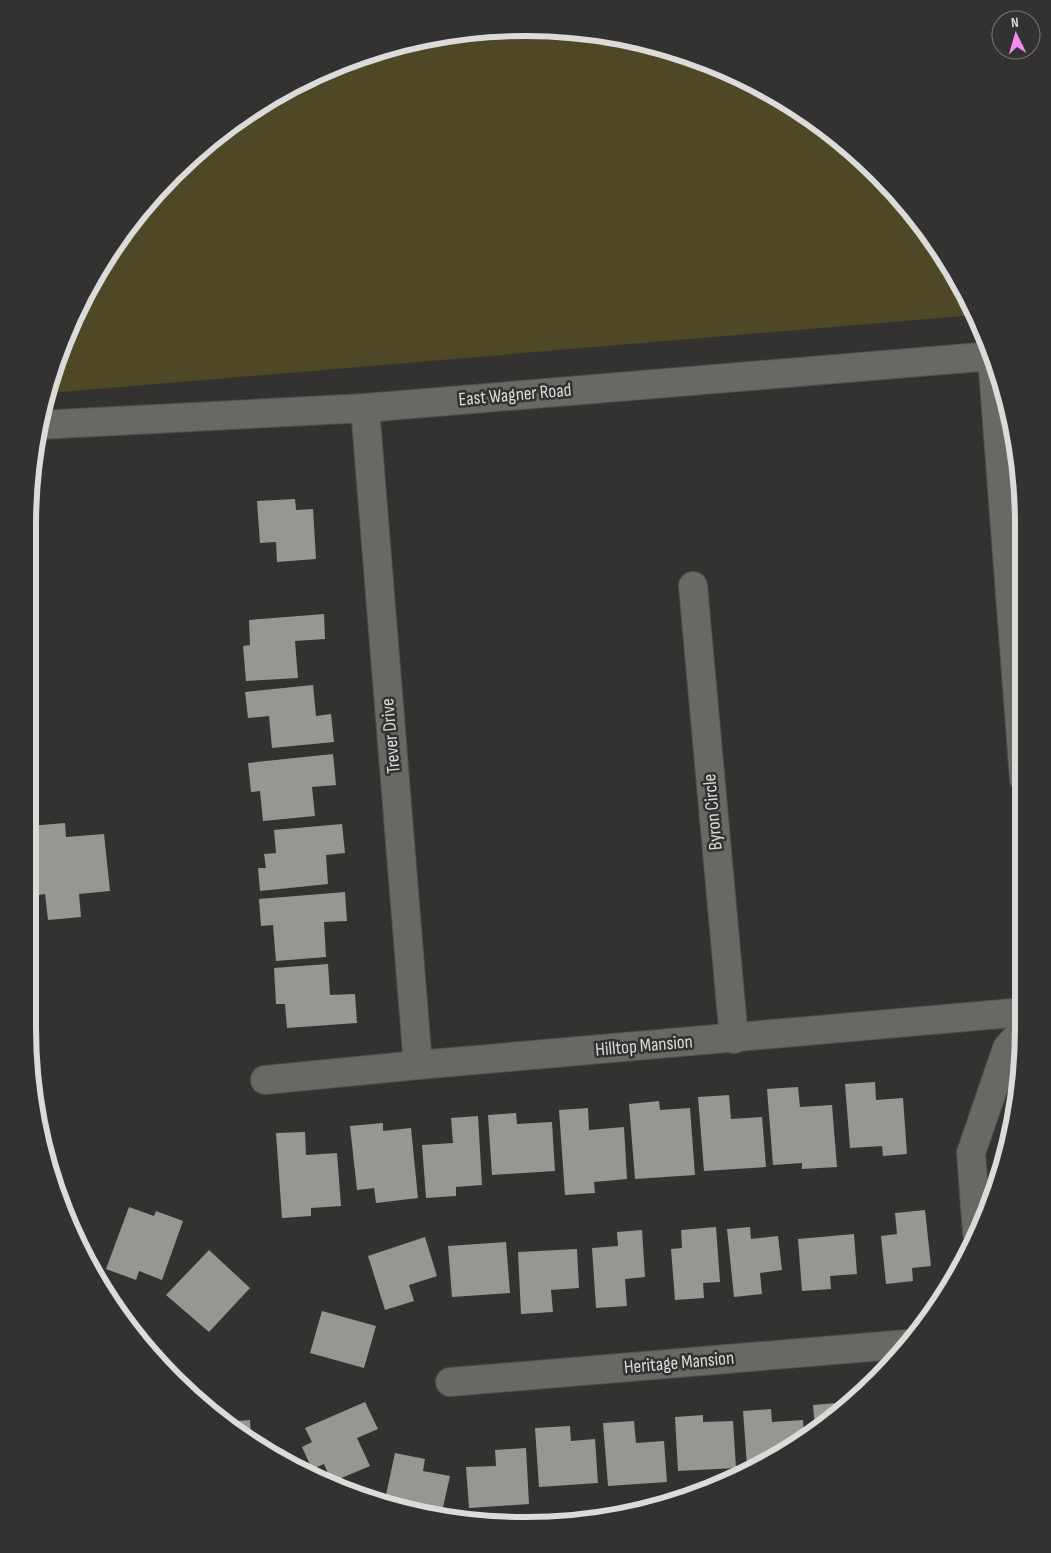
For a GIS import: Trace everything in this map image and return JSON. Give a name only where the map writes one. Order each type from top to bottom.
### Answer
[{"type":"street","name":"East Wagner Road","points":[[47,425],[365,408],[985,357]]},
{"type":"street","points":[[994,386],[1015,660]]},
{"type":"street","name":"Trever Drive","points":[[365,408],[418,1064]]},
{"type":"street","name":"Byron Circle","points":[[693,586],[734,1039]]},
{"type":"street","name":"Hilltop Mansion","points":[[265,1080],[418,1064],[734,1039],[1015,1013]]},
{"type":"street","points":[[976,1219],[971,1152],[1007,1048],[1015,1039]]},
{"type":"street","name":"Heritage Mansion","points":[[450,1382],[897,1345]]},
{"type":"shaded area","points":[[526,36],[589,40],[652,53],[713,73],[770,102],[823,137],[848,158],[893,203],[932,254],[967,316],[55,393],[73,338],[102,281],[119,254],[158,203],[203,158],[228,137],[281,102],[338,73],[399,53],[462,40],[494,37]]},
{"type":"building","points":[[295,499],[296,510],[313,509],[316,559],[277,562],[276,542],[260,543],[257,501]]},
{"type":"building","points":[[324,614],[325,639],[295,641],[298,678],[246,681],[243,646],[250,645],[249,620]]},
{"type":"building","points":[[313,685],[316,716],[331,714],[334,742],[272,748],[269,716],[248,718],[245,692]]},
{"type":"building","points":[[333,754],[336,785],[312,787],[315,816],[263,821],[260,791],[251,792],[248,763]]},
{"type":"building","points":[[65,823],[66,837],[104,834],[110,891],[79,894],[81,917],[48,920],[45,894],[39,895],[36,825]]},
{"type":"building","points":[[342,824],[345,853],[326,855],[328,884],[260,891],[258,868],[266,868],[264,854],[276,853],[274,830]]},
{"type":"building","points":[[345,892],[347,921],[324,922],[326,957],[276,961],[273,925],[261,926],[259,899]]},
{"type":"building","points":[[328,964],[330,995],[355,994],[357,1023],[287,1028],[285,1004],[276,1004],[274,968]]},
{"type":"building","points":[[875,1082],[876,1100],[903,1098],[907,1154],[883,1156],[882,1146],[850,1148],[845,1084]]},
{"type":"building","points":[[798,1087],[800,1107],[832,1105],[837,1167],[802,1169],[802,1163],[773,1165],[767,1089]]},
{"type":"building","points":[[729,1095],[731,1119],[762,1117],[766,1167],[704,1171],[698,1097]]},
{"type":"building","points":[[659,1101],[660,1110],[690,1108],[695,1175],[635,1179],[629,1104]]},
{"type":"building","points":[[588,1108],[589,1130],[624,1127],[627,1179],[594,1182],[595,1193],[565,1195],[559,1110]]},
{"type":"building","points":[[516,1113],[517,1124],[552,1122],[555,1171],[492,1175],[488,1115]]},
{"type":"building","points":[[478,1116],[482,1185],[456,1187],[456,1196],[426,1198],[422,1145],[453,1143],[451,1118]]},
{"type":"building","points":[[383,1123],[383,1131],[411,1128],[418,1198],[376,1203],[374,1188],[357,1190],[350,1126]]},
{"type":"building","points":[[305,1132],[306,1155],[337,1153],[341,1206],[311,1208],[311,1216],[282,1218],[276,1133]]},
{"type":"building","points":[[129,1207],[154,1216],[156,1211],[183,1221],[162,1280],[139,1271],[136,1280],[106,1269]]},
{"type":"building","points":[[925,1210],[931,1266],[912,1268],[913,1281],[886,1284],[881,1236],[897,1234],[895,1213]]},
{"type":"building","points":[[716,1227],[720,1282],[703,1283],[704,1298],[675,1300],[671,1249],[682,1248],[681,1230]]},
{"type":"building","points":[[750,1227],[751,1239],[778,1236],[782,1270],[760,1273],[762,1294],[734,1297],[727,1229]]},
{"type":"building","points":[[642,1230],[645,1277],[625,1279],[627,1306],[596,1308],[592,1248],[618,1246],[617,1232]]},
{"type":"building","points":[[854,1234],[857,1274],[830,1276],[831,1289],[802,1291],[798,1239]]},
{"type":"building","points":[[425,1237],[437,1276],[409,1285],[414,1301],[385,1310],[368,1256]]},
{"type":"building","points":[[506,1242],[510,1293],[452,1297],[448,1246]]},
{"type":"building","points":[[577,1249],[579,1288],[551,1290],[553,1312],[521,1314],[518,1252]]},
{"type":"building","points":[[209,1250],[250,1288],[209,1332],[166,1295]]},
{"type":"building","points":[[322,1311],[376,1326],[364,1368],[310,1353]]},
{"type":"building","points":[[365,1402],[378,1429],[357,1438],[370,1466],[337,1480],[329,1476],[324,1464],[314,1468],[311,1467],[302,1447],[312,1442],[305,1428]]},
{"type":"building","points":[[839,1403],[814,1422],[813,1405]]},
{"type":"building","points":[[771,1409],[772,1422],[803,1420],[804,1429],[747,1463],[743,1411]]},
{"type":"building","points":[[703,1415],[703,1422],[733,1421],[736,1468],[678,1471],[675,1417]]},
{"type":"building","points":[[250,1420],[251,1432],[235,1421]]},
{"type":"building","points":[[634,1421],[636,1443],[664,1441],[667,1482],[608,1486],[603,1423]]},
{"type":"building","points":[[570,1426],[571,1441],[595,1439],[598,1483],[539,1487],[535,1428]]},
{"type":"building","points":[[526,1448],[529,1504],[469,1508],[466,1467],[496,1466],[495,1450]]},
{"type":"building","points":[[395,1453],[425,1459],[423,1471],[450,1476],[442,1509],[386,1496]]}]
